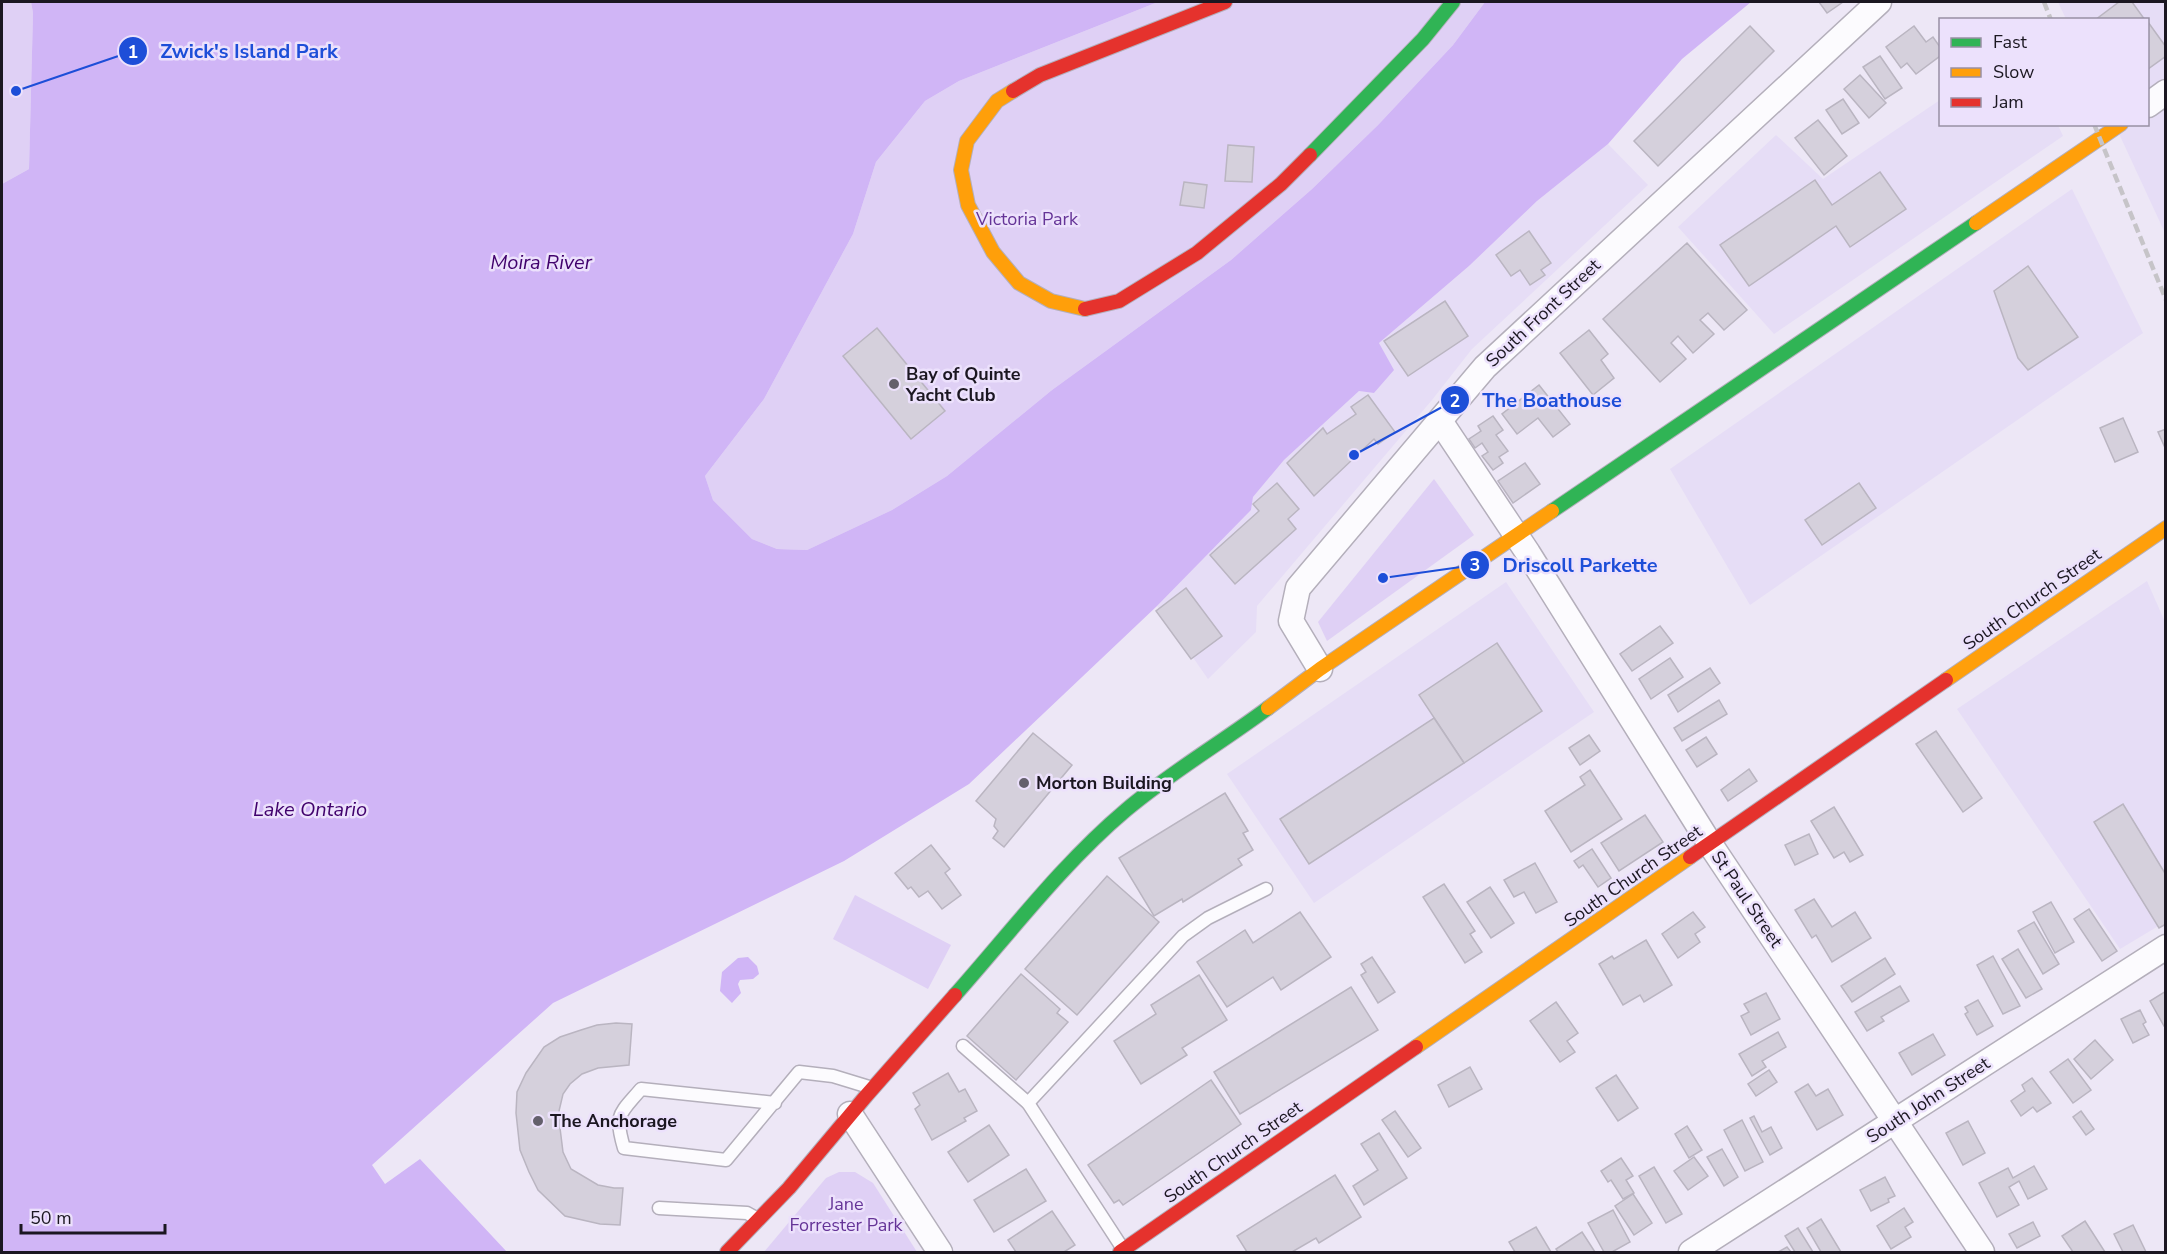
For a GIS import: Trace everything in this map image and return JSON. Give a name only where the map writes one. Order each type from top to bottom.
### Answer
[{"type":"street","points":[[1225,2],[1040,75],[997,101],[967,141],[961,170],[968,205],[993,252],[1019,283],[1051,301],[1084,309],[1119,301],[1197,253],[1281,184],[1423,39],[1453,2]]},
{"type":"street","name":"South Front Street","points":[[1320,669],[1291,621],[1298,588],[1485,367],[1879,2]]},
{"type":"street","points":[[2149,104],[2166,92]]},
{"type":"street","points":[[727,1252],[789,1188],[850,1114],[1077,856],[1118,817],[1184,766],[1320,669],[2118,126]]},
{"type":"street","name":"St Paul Street","points":[[1440,421],[1518,536],[1710,844],[1982,1252]]},
{"type":"street","name":"South Church Street","points":[[1122,1251],[2166,528]]},
{"type":"street","name":"South John Street","points":[[1691,1252],[2166,947]]},
{"type":"street","points":[[850,1114],[940,1252]]},
{"type":"lane","points":[[1028,1103],[1183,936],[1208,918],[1266,890]]},
{"type":"lane","points":[[963,1046],[1028,1103],[1122,1251]]},
{"type":"lane","points":[[775,1103],[642,1089],[620,1114],[619,1131],[624,1148],[726,1160],[775,1103],[800,1072],[833,1076],[873,1088]]},
{"type":"lane","points":[[659,1208],[747,1213],[760,1220]]},
{"type":"shaded area","points":[[2058,2],[2165,2],[2165,233],[2115,126],[2149,126],[2149,18],[2066,18]]},
{"type":"shaded area","points":[[1939,101],[1939,126],[2058,126],[2063,136],[1774,334],[1678,227],[1776,135],[1823,179]]},
{"type":"shaded area","points":[[1608,144],[1648,185],[1472,349],[1432,400],[1257,606],[1256,632],[1208,679],[1157,606],[1251,510],[1253,497],[1284,460],[1359,391],[1374,393],[1393,370],[1379,343],[1469,266],[1537,201]]},
{"type":"shaded area","points":[[2072,189],[2143,333],[1750,605],[1670,469]]},
{"type":"shaded area","points":[[2147,581],[2165,622],[2165,922],[2120,949],[1957,709]]},
{"type":"shaded area","points":[[1506,582],[1594,712],[1314,903],[1227,774]]},
{"type":"green space","points":[[2,2],[31,2],[33,13],[29,169],[2,184]]},
{"type":"green space","name":"Victoria Park","points":[[1158,2],[1485,2],[1453,45],[1378,125],[1312,189],[1231,260],[1052,390],[947,476],[892,510],[807,550],[777,549],[752,539],[713,500],[705,476],[764,399],[853,234],[876,162],[925,101],[959,81]]},
{"type":"green space","points":[[1434,479],[1474,535],[1327,641],[1318,622]]},
{"type":"green space","points":[[855,895],[951,945],[928,989],[833,939]]},
{"type":"green space","name":"Jane Forrester Park","points":[[839,1172],[855,1172],[873,1183],[917,1252],[764,1252],[826,1178]]},
{"type":"water","points":[[31,2],[1158,2],[959,81],[925,101],[876,162],[853,234],[764,399],[705,476],[713,500],[752,539],[777,549],[807,550],[892,510],[947,476],[1052,390],[1231,260],[1312,189],[1378,125],[1453,45],[1485,2],[1751,2],[1682,59],[1608,144],[1537,201],[1469,266],[1379,343],[1394,370],[1374,393],[1359,391],[1284,460],[1253,497],[1251,510],[1157,606],[969,784],[844,861],[553,1003],[372,1165],[385,1184],[420,1159],[507,1252],[2,1252],[2,184],[29,169],[33,13]]},
{"type":"water","points":[[748,957],[757,966],[759,974],[753,979],[740,980],[738,984],[741,993],[732,1003],[720,991],[722,972],[738,958]]},
{"type":"building","points":[[1819,2],[1843,2],[1827,13]]},
{"type":"building","points":[[2119,2],[2132,2],[2144,18],[2098,18]]},
{"type":"building","points":[[2149,23],[2166,47],[2166,56],[2149,68]]},
{"type":"building","points":[[1750,26],[1774,51],[1658,166],[1634,141]]},
{"type":"building","points":[[1914,26],[1926,42],[1933,37],[1939,46],[1939,57],[1916,74],[1907,63],[1901,68],[1886,47]]},
{"type":"building","points":[[1880,56],[1902,88],[1885,99],[1863,67]]},
{"type":"building","points":[[1860,75],[1886,103],[1869,118],[1844,89]]},
{"type":"building","points":[[1843,99],[1859,123],[1842,134],[1826,110]]},
{"type":"building","points":[[1818,120],[1847,156],[1824,175],[1795,138]]},
{"type":"building","points":[[1228,145],[1254,147],[1252,182],[1225,181]]},
{"type":"building","points":[[1880,172],[1906,209],[1850,247],[1836,226],[1749,286],[1720,245],[1815,180],[1832,205]]},
{"type":"building","points":[[1184,182],[1207,185],[1204,208],[1180,205]]},
{"type":"building","points":[[1529,231],[1551,263],[1541,270],[1545,275],[1530,285],[1520,270],[1511,276],[1496,255]]},
{"type":"building","points":[[1687,243],[1747,310],[1724,330],[1708,313],[1700,320],[1714,334],[1693,353],[1678,336],[1671,343],[1686,359],[1660,382],[1603,319]]},
{"type":"building","points":[[2028,266],[2078,337],[2028,370],[2018,358],[1994,291]]},
{"type":"building","points":[[1445,301],[1468,336],[1408,376],[1384,341]]},
{"type":"building","name":"Bay of Quinte Yacht Club","points":[[877,328],[945,411],[911,439],[843,356]]},
{"type":"building","points":[[1589,330],[1608,354],[1601,360],[1614,378],[1593,395],[1560,353]]},
{"type":"building","points":[[1539,385],[1570,424],[1553,437],[1538,418],[1517,434],[1502,414]]},
{"type":"building","points":[[1368,395],[1395,432],[1378,444],[1374,439],[1314,496],[1287,463],[1323,428],[1327,434],[1356,414],[1351,407]]},
{"type":"building","points":[[1493,416],[1503,430],[1496,435],[1508,451],[1499,457],[1503,463],[1493,470],[1482,456],[1488,452],[1482,443],[1475,448],[1469,439],[1481,431],[1478,426]]},
{"type":"building","points":[[2123,418],[2138,452],[2115,462],[2100,428]]},
{"type":"building","points":[[2166,429],[2166,450],[2158,432]]},
{"type":"building","points":[[1525,463],[1540,484],[1513,503],[1498,481]]},
{"type":"building","points":[[1277,483],[1299,509],[1288,519],[1296,529],[1235,584],[1210,555],[1259,511],[1253,504]]},
{"type":"building","points":[[1859,483],[1876,508],[1822,545],[1805,520]]},
{"type":"building","points":[[1186,588],[1222,636],[1191,659],[1156,611]]},
{"type":"building","points":[[1660,626],[1673,643],[1632,671],[1620,654]]},
{"type":"building","points":[[1497,643],[1542,711],[1464,763],[1419,695]]},
{"type":"building","points":[[1670,658],[1683,677],[1651,699],[1639,679]]},
{"type":"building","points":[[1710,668],[1720,683],[1678,712],[1668,695]]},
{"type":"building","points":[[1719,700],[1727,714],[1682,741],[1674,728]]},
{"type":"building","points":[[1434,718],[1464,763],[1309,864],[1280,819]]},
{"type":"building","points":[[1936,731],[1982,798],[1963,812],[1916,744]]},
{"type":"building","name":"Morton Building","points":[[1033,733],[1072,765],[1004,847],[993,838],[998,831],[994,826],[996,819],[976,801]]},
{"type":"building","points":[[1589,735],[1600,751],[1580,765],[1569,748]]},
{"type":"building","points":[[1706,737],[1717,754],[1697,767],[1686,750]]},
{"type":"building","points":[[1749,769],[1757,781],[1728,801],[1721,790]]},
{"type":"building","points":[[1590,770],[1622,819],[1571,852],[1545,811],[1585,785],[1580,777]]},
{"type":"building","points":[[1225,793],[1248,831],[1243,833],[1253,850],[1238,859],[1242,865],[1183,902],[1182,899],[1154,916],[1119,858]]},
{"type":"building","points":[[2123,804],[2166,875],[2166,924],[2159,928],[2094,822]]},
{"type":"building","points":[[1834,807],[1863,855],[1850,862],[1844,852],[1834,858],[1811,821]]},
{"type":"building","points":[[1645,815],[1663,842],[1619,871],[1601,843]]},
{"type":"building","points":[[1809,834],[1818,854],[1795,865],[1785,845]]},
{"type":"building","points":[[931,845],[950,869],[945,873],[961,895],[942,909],[928,891],[919,897],[911,887],[908,889],[895,873]]},
{"type":"building","points":[[1592,849],[1611,878],[1598,887],[1583,865],[1579,868],[1574,861]]},
{"type":"building","points":[[1535,863],[1557,902],[1536,913],[1524,892],[1514,897],[1504,880]]},
{"type":"building","points":[[1107,876],[1159,922],[1077,1015],[1025,969]]},
{"type":"building","points":[[1444,884],[1475,931],[1470,934],[1482,952],[1465,963],[1423,897]]},
{"type":"building","points":[[1490,887],[1514,923],[1491,938],[1467,902]]},
{"type":"building","points":[[1814,899],[1832,927],[1855,912],[1871,938],[1832,962],[1816,935],[1812,938],[1795,910]]},
{"type":"building","points":[[2051,902],[2074,942],[2055,953],[2033,912]]},
{"type":"building","points":[[2089,909],[2117,951],[2102,961],[2074,919]]},
{"type":"building","points":[[1300,912],[1331,957],[1281,990],[1273,977],[1227,1007],[1197,962],[1245,930],[1253,943]]},
{"type":"building","points":[[1693,912],[1705,927],[1695,934],[1700,942],[1678,958],[1662,934]]},
{"type":"building","points":[[2034,922],[2059,964],[2043,974],[2018,931]]},
{"type":"building","points":[[1646,940],[1672,985],[1644,1002],[1640,995],[1623,1005],[1599,964],[1612,956],[1614,959]]},
{"type":"building","points":[[2018,949],[2042,989],[2026,998],[2002,959]]},
{"type":"building","points":[[1993,956],[2020,1006],[2003,1014],[1977,965]]},
{"type":"building","points":[[1372,957],[1395,992],[1378,1003],[1361,975],[1366,972],[1361,964]]},
{"type":"building","points":[[1885,958],[1895,974],[1852,1002],[1841,986]]},
{"type":"building","points":[[1021,974],[1060,1009],[1057,1013],[1068,1022],[1016,1080],[967,1036]]},
{"type":"building","points":[[1199,975],[1227,1020],[1182,1048],[1187,1055],[1141,1084],[1114,1041],[1156,1014],[1151,1005]]},
{"type":"building","points":[[1900,986],[1909,1001],[1881,1017],[1884,1021],[1867,1031],[1855,1012]]},
{"type":"building","points":[[1351,987],[1378,1030],[1240,1114],[1214,1072]]},
{"type":"building","points":[[2166,991],[2166,1025],[2164,1026],[2150,1001]]},
{"type":"building","points":[[1766,993],[1780,1019],[1751,1035],[1741,1016],[1749,1012],[1744,1004]]},
{"type":"building","points":[[1978,1000],[1993,1026],[1977,1035],[1965,1014],[1968,1012],[1965,1007]]},
{"type":"building","points":[[1556,1002],[1578,1033],[1567,1041],[1575,1052],[1560,1062],[1530,1021]]},
{"type":"building","points":[[2140,1010],[2146,1022],[2143,1024],[2149,1035],[2133,1043],[2121,1019]]},
{"type":"building","name":"The Anchorage","points":[[616,1023],[632,1024],[629,1065],[598,1068],[582,1074],[570,1084],[563,1094],[559,1111],[563,1152],[571,1169],[598,1185],[623,1188],[620,1225],[600,1224],[565,1216],[538,1190],[520,1150],[516,1113],[517,1092],[526,1073],[544,1047],[560,1037],[581,1030]]},
{"type":"building","points":[[1778,1032],[1786,1047],[1762,1061],[1766,1067],[1752,1076],[1739,1054]]},
{"type":"building","points":[[1933,1034],[1945,1055],[1912,1075],[1899,1053]]},
{"type":"building","points":[[2095,1040],[2113,1060],[2091,1079],[2074,1059]]},
{"type":"building","points":[[2068,1059],[2091,1090],[2073,1103],[2050,1072]]},
{"type":"building","points":[[1470,1067],[1482,1089],[1449,1107],[1438,1085]]},
{"type":"building","points":[[1769,1070],[1777,1082],[1756,1096],[1748,1084]]},
{"type":"building","points":[[948,1073],[959,1092],[965,1089],[977,1111],[964,1118],[966,1121],[932,1140],[915,1109],[920,1105],[913,1093]]},
{"type":"building","points":[[1616,1075],[1638,1108],[1618,1121],[1596,1088]]},
{"type":"building","points":[[2032,1078],[2051,1103],[2037,1112],[2033,1107],[2021,1116],[2011,1101],[2025,1091],[2022,1085]]},
{"type":"building","points":[[1211,1080],[1241,1124],[1123,1205],[1119,1200],[1114,1203],[1088,1165]]},
{"type":"building","points":[[1808,1084],[1816,1096],[1828,1089],[1843,1115],[1817,1130],[1795,1092]]},
{"type":"building","points":[[1395,1111],[1421,1148],[1408,1157],[1382,1120]]},
{"type":"building","points":[[2081,1111],[2094,1129],[2086,1135],[2073,1117]]},
{"type":"building","points":[[1754,1116],[1762,1132],[1771,1127],[1782,1148],[1770,1155],[1750,1118]]},
{"type":"building","points":[[1742,1120],[1763,1162],[1745,1171],[1724,1130]]},
{"type":"building","points":[[1968,1121],[1985,1153],[1963,1165],[1946,1133]]},
{"type":"building","points":[[989,1125],[1009,1155],[968,1182],[948,1152]]},
{"type":"building","points":[[1687,1126],[1702,1150],[1689,1158],[1675,1134]]},
{"type":"building","points":[[1379,1133],[1407,1178],[1364,1205],[1353,1186],[1378,1170],[1361,1144]]},
{"type":"building","points":[[1722,1149],[1738,1177],[1724,1186],[1707,1157]]},
{"type":"building","points":[[1694,1157],[1708,1176],[1688,1190],[1674,1171]]},
{"type":"building","points":[[1621,1158],[1633,1176],[1626,1180],[1634,1193],[1623,1199],[1611,1180],[1608,1182],[1601,1171]]},
{"type":"building","points":[[2034,1166],[2047,1189],[2028,1199],[2019,1181],[2009,1187],[2019,1205],[1997,1217],[1979,1183],[2008,1168],[2013,1178]]},
{"type":"building","points":[[1654,1167],[1682,1214],[1666,1223],[1639,1176]]},
{"type":"building","points":[[1026,1169],[1046,1201],[994,1232],[974,1200]]},
{"type":"building","points":[[1335,1175],[1361,1217],[1319,1243],[1316,1238],[1292,1252],[1247,1252],[1237,1236]]},
{"type":"building","points":[[1885,1177],[1895,1196],[1888,1199],[1889,1202],[1871,1211],[1860,1190]]},
{"type":"building","points":[[1633,1194],[1652,1223],[1634,1235],[1615,1206]]},
{"type":"building","points":[[1904,1208],[1913,1222],[1905,1227],[1911,1237],[1891,1249],[1877,1226]]},
{"type":"building","points":[[1613,1210],[1630,1242],[1612,1252],[1604,1252],[1588,1223]]},
{"type":"building","points":[[1052,1211],[1075,1245],[1064,1252],[1016,1252],[1008,1240]]},
{"type":"building","points":[[1821,1219],[1841,1252],[1821,1252],[1807,1228]]},
{"type":"building","points":[[2085,1221],[2105,1252],[2073,1252],[2062,1236]]},
{"type":"building","points":[[2033,1222],[2040,1236],[2017,1248],[2009,1234]]},
{"type":"building","points":[[2133,1225],[2146,1252],[2123,1252],[2114,1234]]},
{"type":"building","points":[[1536,1227],[1551,1252],[1515,1252],[1509,1242]]},
{"type":"building","points":[[1798,1228],[1813,1252],[1795,1252],[1785,1236]]},
{"type":"building","points":[[1582,1232],[1595,1252],[1558,1252],[1556,1249]]},
{"type":"building","points":[[1787,1247],[1791,1252],[1778,1252]]},
{"type":"railway","points":[[2044,2],[2050,18]]},
{"type":"railway","points":[[2095,126],[2166,300]]},
{"type":"traffic: fast","points":[[1310,155],[1423,39],[1453,2]]},
{"type":"traffic: fast","points":[[1552,511],[1976,223]]},
{"type":"traffic: fast","points":[[955,995],[1059,875],[1103,831],[1161,783],[1268,708]]},
{"type":"traffic: slow","points":[[1013,91],[997,101],[967,141],[961,170],[968,205],[993,252],[1019,283],[1051,301],[1085,309]]},
{"type":"traffic: slow","points":[[1976,223],[2118,126]]},
{"type":"traffic: slow","points":[[1268,708],[1320,669],[1552,511]]},
{"type":"traffic: slow","points":[[1946,680],[2166,528]]},
{"type":"traffic: slow","points":[[1416,1047],[1690,857]]},
{"type":"traffic: jam","points":[[1013,91],[1040,75],[1225,2]]},
{"type":"traffic: jam","points":[[1085,309],[1119,301],[1197,253],[1281,184],[1310,155]]},
{"type":"traffic: jam","points":[[1690,857],[1946,680]]},
{"type":"traffic: jam","points":[[727,1252],[789,1188],[955,995]]},
{"type":"traffic: jam","points":[[1120,1252],[1416,1047]]},
{"type":"place","name":"Zwick's Island Park","points":[[16,91]]},
{"type":"place","name":"Bay of Quinte Yacht Club","points":[[894,384]]},
{"type":"place","name":"The Boathouse","points":[[1354,455]]},
{"type":"place","name":"Driscoll Parkette","points":[[1383,578]]},
{"type":"place","name":"Morton Building","points":[[1024,783]]},
{"type":"place","name":"The Anchorage","points":[[538,1121]]},
{"type":"water label","name":"Moira River","points":[[541,262]]},
{"type":"water label","name":"Lake Ontario","points":[[310,809]]}]
